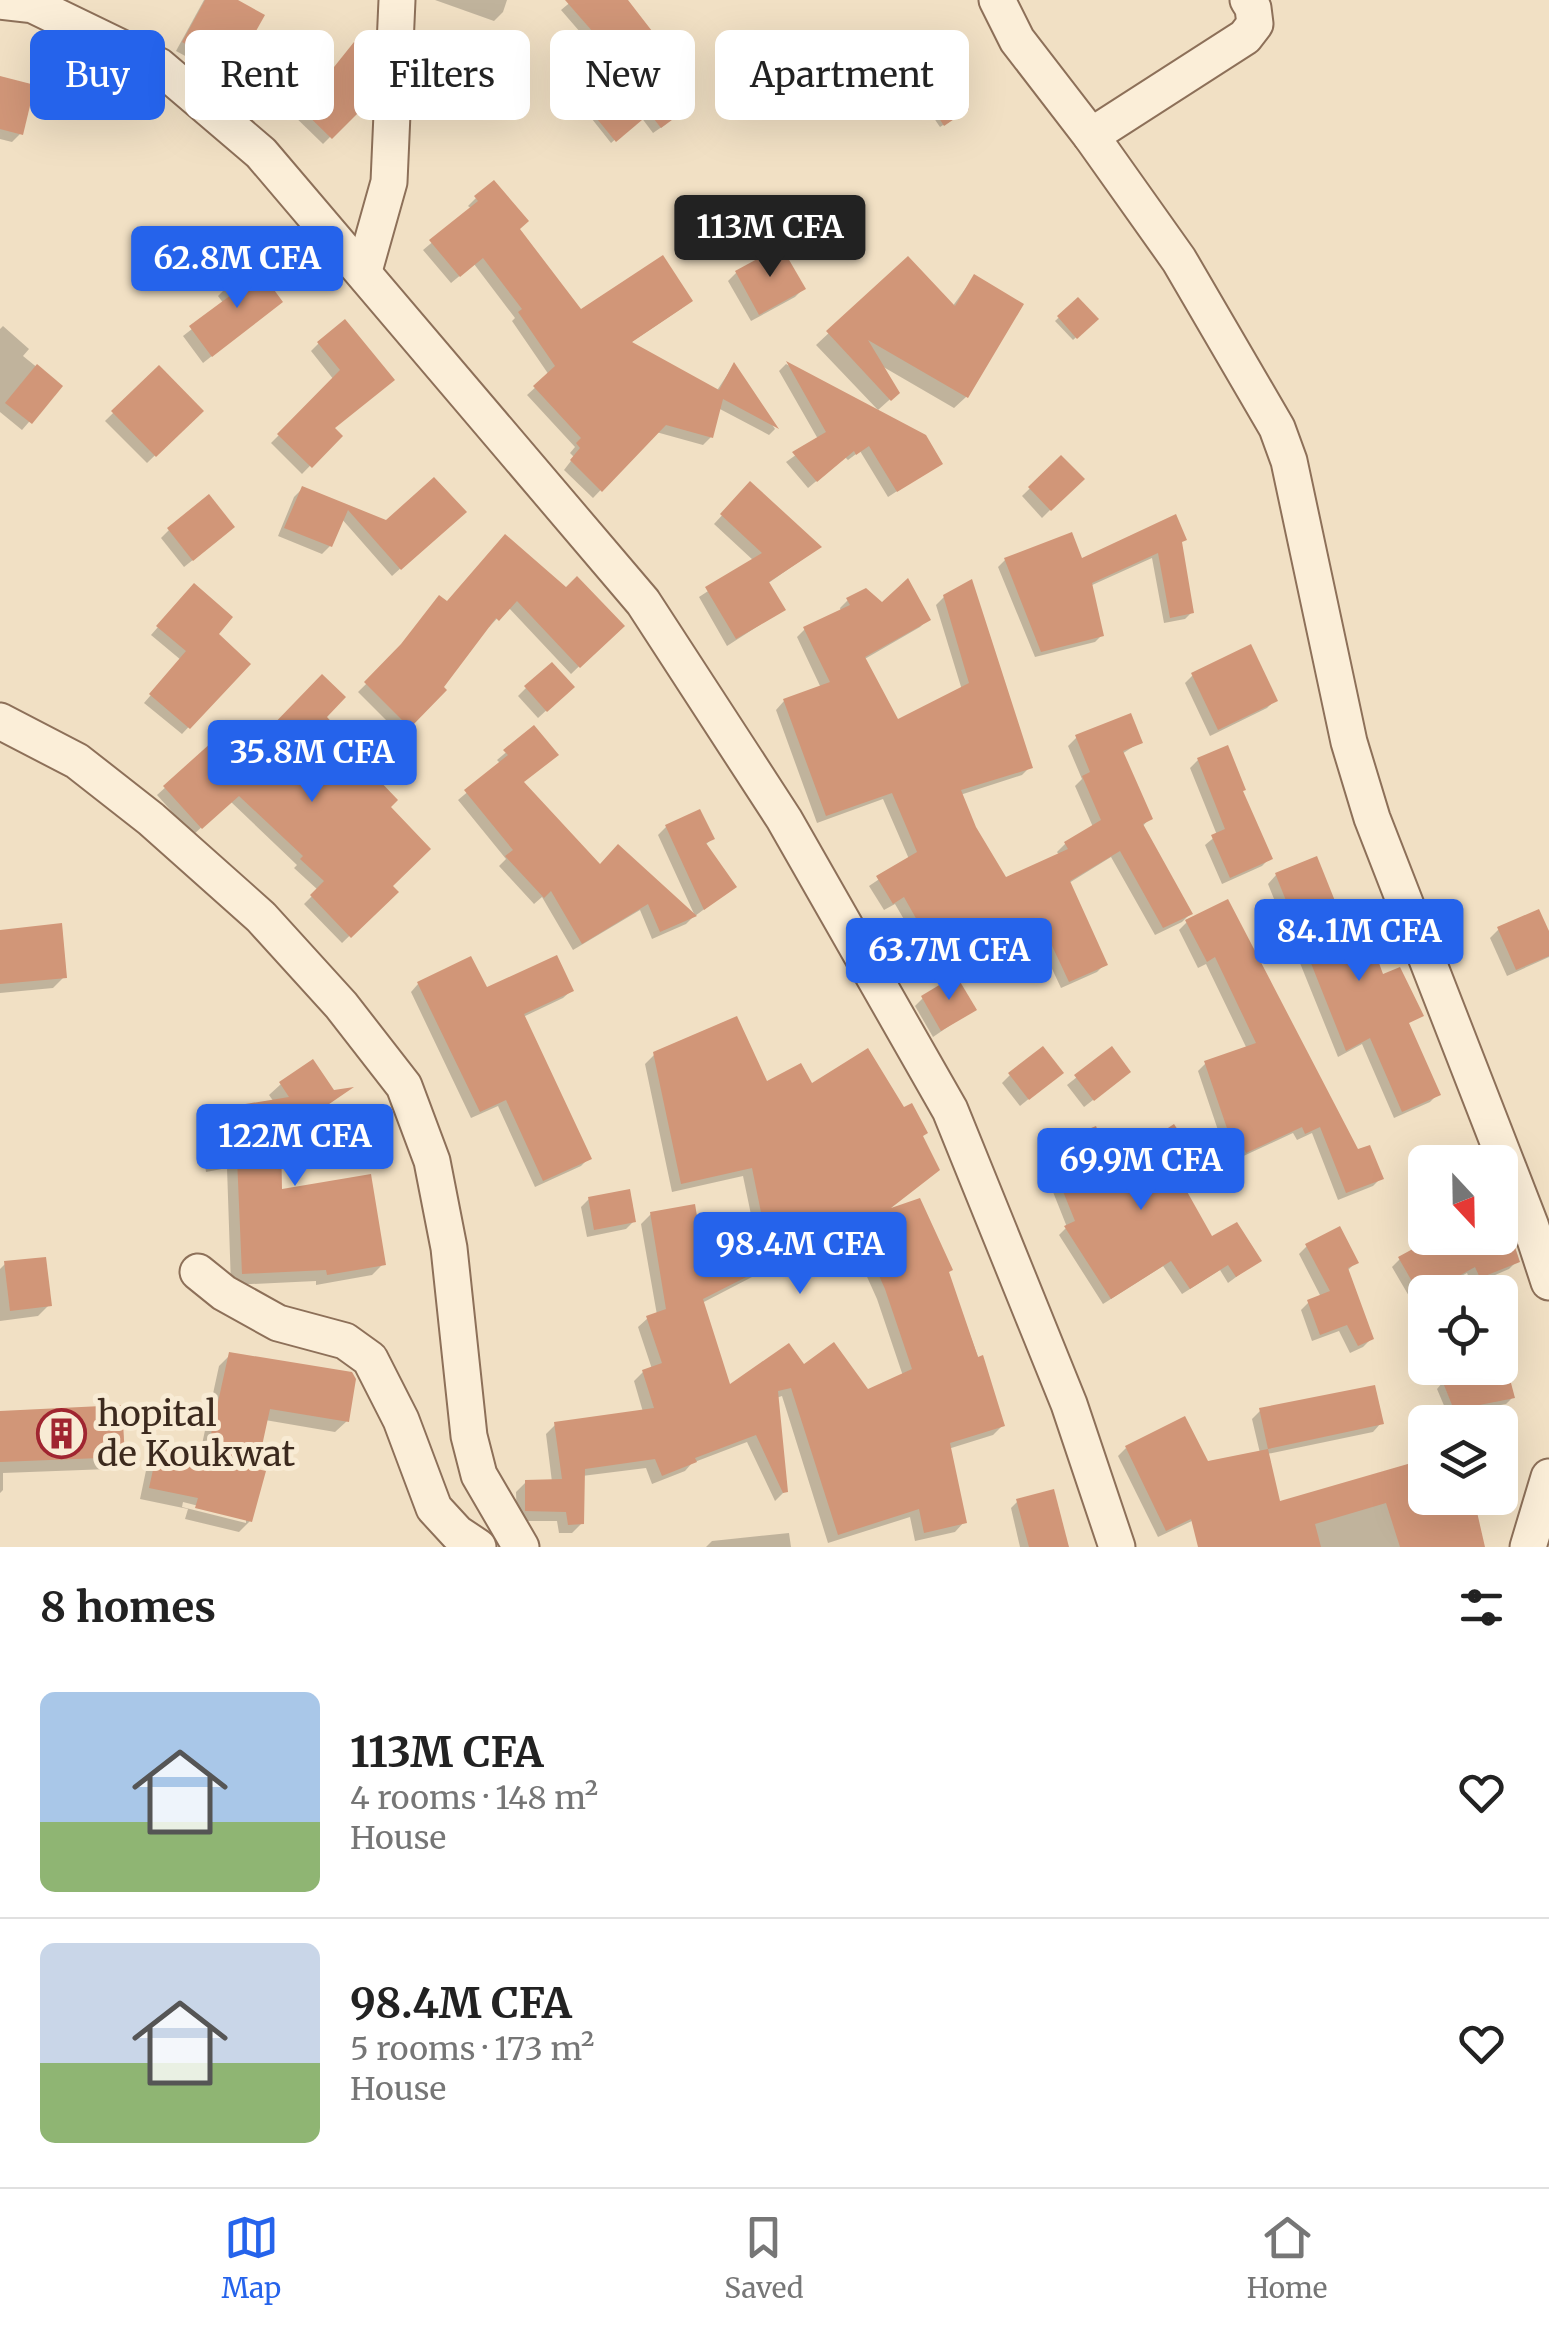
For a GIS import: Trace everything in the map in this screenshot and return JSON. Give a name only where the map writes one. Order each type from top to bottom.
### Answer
[{"type":"street","points":[[364,271],[389,182],[397,0]]},
{"type":"street","points":[[997,0],[1017,40],[1179,260],[1277,428],[1288,461],[1349,742],[1372,818],[1549,1282]]},
{"type":"street","points":[[1091,136],[1245,37],[1255,24],[1254,8],[1248,0]]},
{"type":"street","points":[[0,1],[33,5],[159,66],[261,154],[642,602],[784,819],[950,1110],[1069,1404],[1117,1547]]},
{"type":"street","points":[[0,721],[78,761],[151,819],[261,917],[342,1006],[404,1086],[432,1161],[449,1248],[469,1436],[479,1475],[521,1547]]},
{"type":"street","points":[[198,1272],[224,1293],[278,1323],[346,1341],[370,1359],[400,1420],[434,1508],[456,1534],[478,1547]]},
{"type":"street","points":[[1528,1547],[1549,1477]]},
{"type":"building","points":[[205,0],[238,0],[265,15],[257,30],[189,30]]},
{"type":"building","points":[[565,0],[628,0],[651,30],[591,30]]},
{"type":"building","points":[[354,42],[354,117],[332,139],[313,120],[334,120],[334,67]]},
{"type":"building","points":[[0,76],[30,84],[23,135],[0,129]]},
{"type":"building","points":[[598,120],[642,120],[616,142]]},
{"type":"building","points":[[655,120],[672,120],[661,128]]},
{"type":"building","points":[[494,180],[529,221],[520,229],[581,309],[663,255],[693,301],[632,342],[719,390],[734,362],[779,429],[723,399],[713,438],[666,425],[602,492],[570,460],[580,448],[576,443],[581,438],[533,386],[555,366],[518,312],[522,309],[483,258],[460,277],[429,240],[478,201],[474,196]]},
{"type":"building","points":[[781,246],[806,289],[759,315],[735,271]]},
{"type":"building","points":[[908,256],[955,306],[974,274],[1024,304],[968,398],[868,340],[900,393],[891,401],[826,331]]},
{"type":"building","points":[[255,264],[283,302],[212,357],[189,326],[231,295],[224,286]]},
{"type":"building","points":[[1078,297],[1099,319],[1077,339],[1057,316]]},
{"type":"building","points":[[345,319],[395,380],[335,428],[343,436],[312,468],[277,434],[340,370],[317,342]]},
{"type":"building","points":[[786,361],[926,435],[943,464],[897,492],[869,446],[856,455],[854,451],[817,482],[792,452],[826,432]]},
{"type":"building","points":[[37,364],[63,386],[32,424],[5,403]]},
{"type":"building","points":[[159,365],[204,411],[156,457],[111,411]]},
{"type":"building","points":[[1061,455],[1085,479],[1051,511],[1028,487]]},
{"type":"building","points":[[434,477],[467,512],[401,570],[348,510],[332,547],[284,528],[302,486],[386,520]]},
{"type":"building","points":[[750,481],[822,547],[769,582],[786,610],[736,639],[705,587],[762,553],[720,514]]},
{"type":"building","points":[[209,494],[235,527],[193,561],[167,528]]},
{"type":"building","points":[[1176,514],[1187,540],[1182,542],[1194,613],[1170,618],[1158,553],[1092,583],[1104,636],[1041,652],[1004,558],[1072,532],[1082,558]]},
{"type":"building","points":[[505,534],[566,587],[577,576],[625,626],[580,668],[517,601],[499,621],[496,618],[444,687],[447,690],[410,728],[364,682],[401,644],[439,595],[447,601]]},
{"type":"building","points":[[908,578],[931,620],[865,657],[898,719],[969,683],[943,595],[972,579],[1033,768],[961,790],[976,827],[1006,877],[1068,849],[1064,842],[1101,820],[1082,776],[1090,772],[1075,735],[1131,713],[1143,743],[1123,751],[1153,819],[1143,824],[1193,914],[1163,928],[1120,851],[1070,881],[1108,965],[1069,982],[1040,920],[945,970],[904,897],[893,904],[876,876],[917,852],[892,793],[826,816],[783,699],[830,682],[803,627],[850,605],[846,598],[866,588],[882,602]]},
{"type":"building","points":[[194,583],[233,617],[219,634],[251,664],[190,729],[149,694],[186,651],[156,626]]},
{"type":"building","points":[[1251,644],[1278,701],[1218,730],[1191,673]]},
{"type":"building","points":[[552,662],[575,687],[547,712],[524,686]]},
{"type":"building","points":[[322,674],[346,697],[327,717],[358,751],[354,754],[398,800],[391,807],[431,849],[393,886],[399,892],[351,938],[310,895],[324,881],[239,796],[202,829],[163,786],[222,733],[243,756]]},
{"type":"building","points":[[534,725],[559,755],[524,782],[600,864],[618,844],[697,916],[660,932],[648,904],[582,944],[551,891],[544,898],[505,856],[513,850],[464,790],[508,755],[503,750]]},
{"type":"building","points":[[1228,745],[1273,859],[1230,878],[1211,835],[1225,829],[1197,758]]},
{"type":"building","points":[[700,809],[715,839],[706,843],[737,887],[704,910],[665,825]]},
{"type":"building","points":[[1317,856],[1343,921],[1361,914],[1383,974],[1400,967],[1424,1016],[1409,1023],[1441,1095],[1402,1112],[1370,1038],[1346,1051],[1275,873]]},
{"type":"building","points":[[1228,899],[1358,1149],[1370,1145],[1384,1179],[1346,1193],[1320,1127],[1305,1134],[1302,1127],[1246,1153],[1236,1133],[1230,1137],[1204,1061],[1256,1043],[1215,957],[1207,962],[1185,920]]},
{"type":"building","points":[[1539,909],[1549,931],[1549,956],[1516,970],[1497,927]]},
{"type":"building","points":[[62,923],[67,978],[0,984],[0,930]]},
{"type":"building","points":[[557,955],[574,991],[524,1014],[592,1159],[543,1181],[506,1100],[480,1112],[417,982],[471,956],[487,987]]},
{"type":"building","points":[[956,975],[977,1010],[941,1031],[921,996]]},
{"type":"building","points":[[737,1016],[767,1081],[801,1063],[812,1083],[868,1048],[904,1107],[912,1103],[928,1133],[923,1136],[940,1170],[891,1208],[920,1198],[953,1270],[949,1272],[978,1357],[983,1355],[1005,1426],[950,1443],[967,1523],[924,1533],[919,1509],[838,1535],[791,1388],[778,1391],[788,1492],[783,1493],[756,1435],[695,1458],[697,1462],[662,1476],[655,1459],[585,1469],[584,1524],[568,1525],[566,1512],[525,1511],[525,1480],[562,1479],[554,1422],[654,1408],[642,1370],[662,1363],[646,1316],[666,1309],[650,1212],[695,1204],[704,1258],[764,1227],[752,1168],[681,1184],[653,1052]],"holes":[[[863,1240],[885,1289],[912,1369],[868,1389],[834,1342],[804,1364],[789,1343],[730,1384],[703,1299],[809,1245],[811,1253]]]},
{"type":"building","points":[[1043,1046],[1064,1073],[1029,1100],[1008,1073]]},
{"type":"building","points":[[1112,1046],[1131,1072],[1094,1101],[1074,1075]]},
{"type":"building","points":[[313,1059],[334,1090],[354,1087],[281,1137],[282,1189],[371,1174],[386,1265],[327,1275],[326,1270],[242,1274],[237,1158],[217,1162],[209,1110],[289,1097],[279,1082]]},
{"type":"building","points":[[1174,1124],[1197,1159],[1176,1172],[1212,1236],[1237,1222],[1262,1261],[1236,1277],[1228,1265],[1190,1289],[1171,1261],[1111,1299],[1064,1226],[1075,1221],[1045,1147],[1096,1126],[1112,1165]]},
{"type":"building","points":[[630,1189],[636,1222],[594,1230],[588,1197]]},
{"type":"building","points":[[1340,1226],[1359,1263],[1348,1268],[1374,1339],[1358,1346],[1347,1325],[1320,1335],[1307,1300],[1330,1291],[1305,1244]]},
{"type":"building","points":[[1408,1252],[1408,1255],[1518,1255],[1520,1262],[1488,1275],[1479,1275],[1475,1267],[1461,1275],[1408,1275],[1398,1257]]},
{"type":"building","points":[[46,1257],[52,1306],[10,1311],[4,1261]]},
{"type":"building","points":[[229,1352],[352,1372],[356,1379],[349,1422],[270,1409],[257,1469],[266,1471],[252,1522],[195,1508],[198,1498],[149,1488],[158,1447],[206,1457]]},
{"type":"building","points":[[1375,1385],[1384,1424],[1268,1449],[1259,1408]]},
{"type":"building","points":[[1444,1385],[1512,1385],[1515,1398],[1479,1405],[1452,1405]]},
{"type":"building","name":"hopital de Koukwat","points":[[122,1405],[125,1457],[0,1462],[0,1411]]},
{"type":"building","points":[[1185,1416],[1208,1461],[1268,1449],[1280,1501],[1408,1464],[1408,1515],[1478,1515],[1485,1547],[1400,1547],[1386,1503],[1315,1524],[1321,1547],[1198,1547],[1191,1519],[1166,1531],[1125,1446]]},
{"type":"building","points":[[1054,1489],[1069,1547],[1029,1547],[1016,1499]]},
{"type":"place","name":"hopital de Koukwat","points":[[62,1434]]}]
